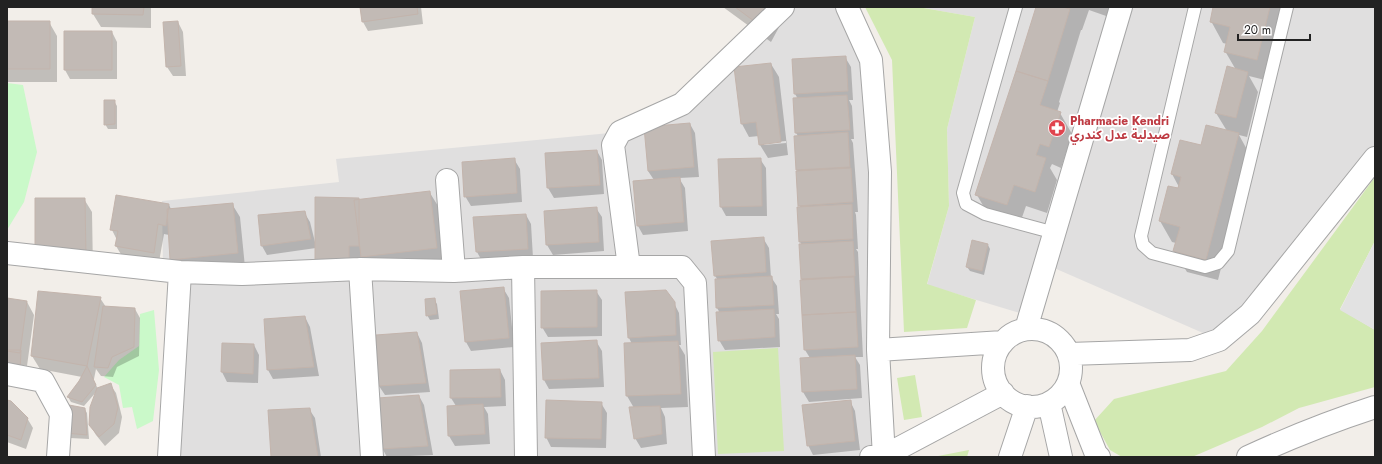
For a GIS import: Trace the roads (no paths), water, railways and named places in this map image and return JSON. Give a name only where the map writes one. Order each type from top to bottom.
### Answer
[{"type":"street","points":[[629,267],[613,145],[620,132],[682,104],[783,7]]},
{"type":"street","points":[[847,7],[871,60],[880,172],[878,350],[879,456],[1003,393]]},
{"type":"street","points":[[1026,329],[1121,7]]},
{"type":"street","points":[[1069,354],[1190,350],[1219,340],[1250,314],[1375,158]]},
{"type":"street","points":[[447,180],[454,272]]},
{"type":"street","points":[[7,253],[180,272],[242,274],[360,269],[454,272],[523,267],[682,266],[695,284],[704,457]]},
{"type":"street","points":[[523,267],[526,457]]},
{"type":"street","points":[[360,269],[372,457]]},
{"type":"street","points":[[169,457],[180,272]]},
{"type":"street","points":[[1026,329],[1039,329],[1052,334],[1062,342],[1069,354],[1071,368],[1068,383],[1060,395],[1049,403],[1036,406],[1023,406],[1013,402],[1003,393],[996,382],[993,368],[996,354],[1003,342],[1013,333],[1026,329]]},
{"type":"street","points":[[878,350],[1003,342]]},
{"type":"street","points":[[7,374],[43,381],[61,414],[58,457]]},
{"type":"street","points":[[1068,383],[1096,454],[1100,457]]},
{"type":"street","points":[[1049,403],[1060,457]]},
{"type":"street","points":[[1010,457],[1027,406]]},
{"type":"street","points":[[1248,457],[1350,415],[1375,407]]},
{"type":"lane","points":[[1016,7],[963,193],[966,204],[985,214],[1054,232]]},
{"type":"lane","points":[[1195,7],[1141,236],[1143,246],[1152,253],[1205,267],[1218,263],[1228,251],[1287,7]]},
{"type":"place","name":"Pharmacie Kendri صيدلية عدل كندري","points":[[1057,128]]}]
